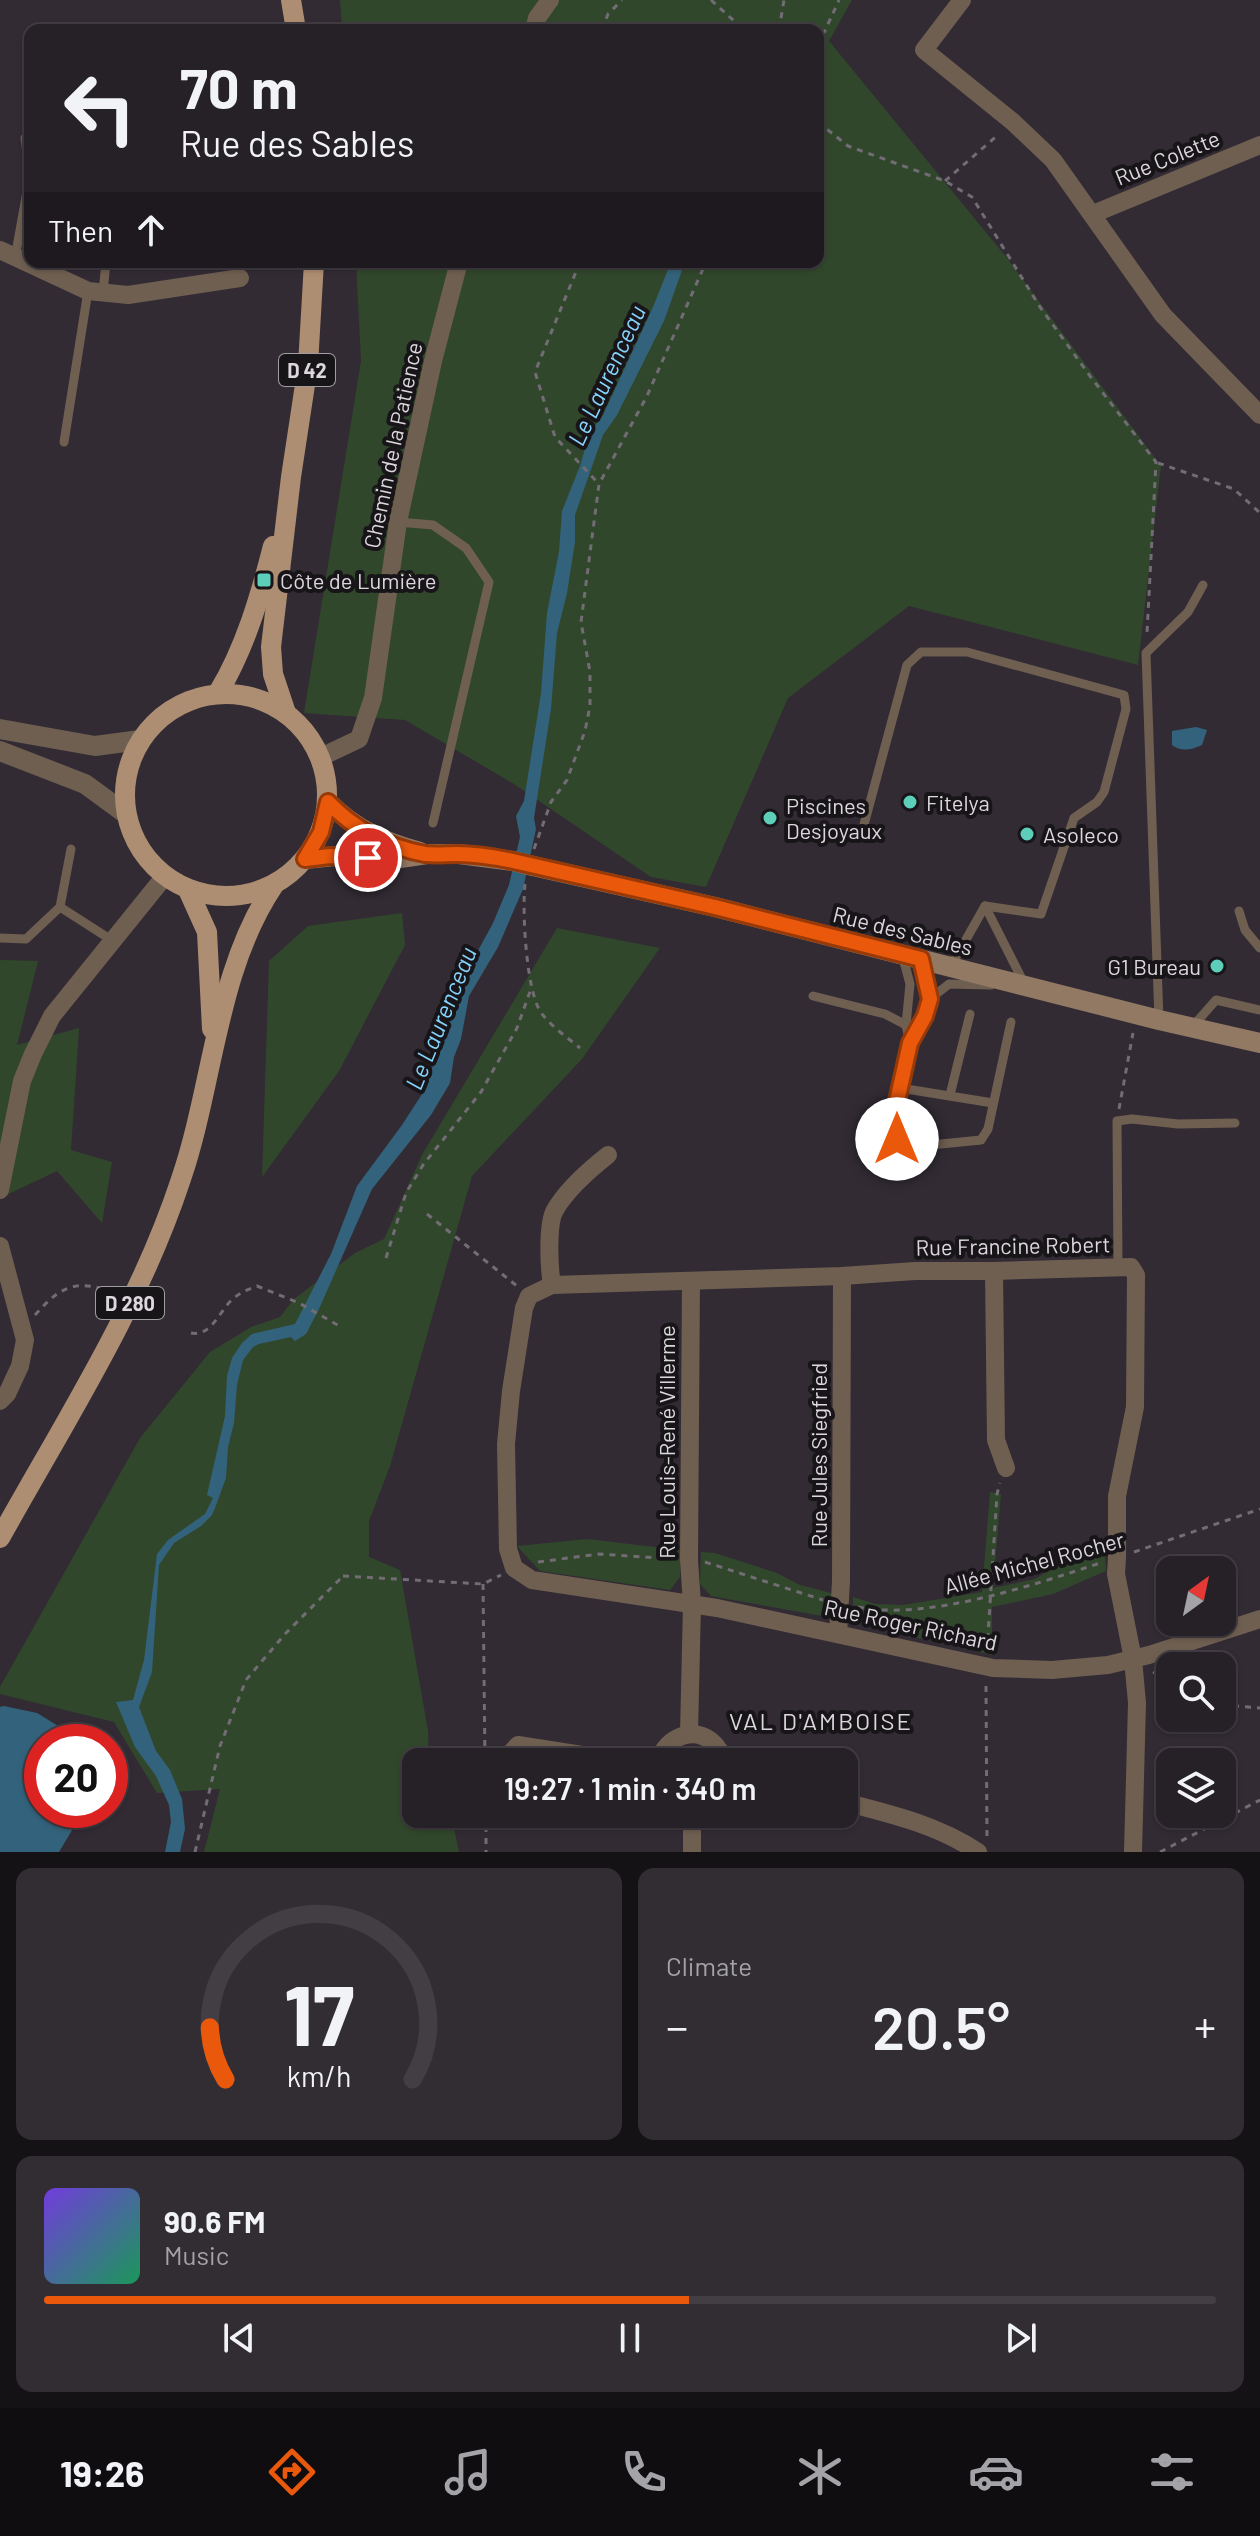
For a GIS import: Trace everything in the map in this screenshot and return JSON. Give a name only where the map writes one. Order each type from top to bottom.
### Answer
[{"type":"main road","points":[[291,0],[295,24]]},
{"type":"main road","name":"D 42","points":[[286,713],[273,674],[271,647],[308,365],[314,268]]},
{"type":"main road","name":"D 42","points":[[218,693],[244,643],[291,477]]},
{"type":"main road","points":[[218,693],[242,694],[265,700],[286,713],[307,732],[321,757],[327,779],[328,802],[321,832],[305,859],[274,885],[254,893],[223,897],[188,890],[165,876],[147,859],[133,838],[126,814],[126,776],[140,740],[160,716],[187,700],[218,693]]},
{"type":"main road","name":"Rue des Sables","points":[[328,802],[344,819],[365,833],[427,854]]},
{"type":"main road","name":"Rue des Sables","points":[[305,859],[346,855],[387,860],[427,854],[473,855],[715,907],[1260,1043]]},
{"type":"main road","name":"D 280","points":[[0,1538],[104,1352],[152,1258],[191,1148],[203,1104],[212,1049],[245,937],[274,885]]},
{"type":"main road","name":"D 280","points":[[188,890],[207,932],[212,1049]]},
{"type":"street","points":[[536,24],[550,0]]},
{"type":"street","points":[[962,0],[924,50],[1013,122],[1053,160],[1163,315],[1260,415]]},
{"type":"street","name":"Rue Colette","points":[[1093,214],[1260,145]]},
{"type":"street","points":[[40,268],[96,292],[128,295],[240,278]]},
{"type":"street","name":"Chemin de la Patience","points":[[321,757],[359,739],[373,698],[398,522],[433,361],[457,268]]},
{"type":"street","points":[[0,729],[95,746],[140,740]]},
{"type":"street","points":[[0,751],[85,784],[126,814]]},
{"type":"street","points":[[0,1190],[22,1081],[52,1016],[165,876]]},
{"type":"street","points":[[514,1568],[508,1549],[506,1444],[524,1308],[529,1296],[552,1285],[549,1264],[554,1212],[588,1171],[608,1155]]},
{"type":"street","points":[[0,1246],[25,1340],[20,1366],[7,1394],[0,1401]]},
{"type":"street","name":"Rue Francine Robert","points":[[552,1285],[915,1271],[1131,1267],[1136,1275],[1135,1407],[1117,1496],[1116,1574],[1133,1659],[1137,1703],[1133,1852]]},
{"type":"street","points":[[994,1271],[996,1440],[1006,1468]]},
{"type":"street","name":"Rue Jules Siegfried","points":[[838,1634],[842,1276]]},
{"type":"street","name":"Rue Louis-René Villerme","points":[[689,1734],[692,1604],[689,1560],[691,1281]]},
{"type":"street","name":"Rue Roger Richard","points":[[514,1568],[532,1580],[692,1604],[993,1668],[1052,1670],[1108,1665],[1260,1619]]},
{"type":"street","points":[[664,1748],[679,1736],[689,1734],[709,1739],[718,1748]]},
{"type":"street","points":[[515,1748],[518,1745],[537,1748]]},
{"type":"street","points":[[858,1805],[905,1817],[958,1839],[978,1852]]},
{"type":"street","points":[[692,1828],[692,1852]]},
{"type":"lane","points":[[8,254],[24,197]]},
{"type":"lane","points":[[64,442],[96,292],[104,268]]},
{"type":"lane","points":[[398,522],[433,525],[466,548],[489,582],[433,823]]},
{"type":"lane","points":[[1159,1020],[1146,653],[1188,612],[1203,585]]},
{"type":"lane","points":[[862,832],[907,665],[921,652],[967,652],[1124,695],[1126,709],[1104,792],[1097,802],[1074,818],[1041,914],[985,906]]},
{"type":"lane","points":[[0,938],[26,939],[60,907],[71,849]]},
{"type":"lane","points":[[951,967],[985,906]]},
{"type":"lane","points":[[985,906],[1025,986],[949,984],[930,999],[925,1016],[910,1043],[892,1122],[897,1139],[911,1147],[981,1140],[988,1129],[1011,1022]]},
{"type":"lane","points":[[60,907],[113,941]]},
{"type":"lane","points":[[1239,911],[1245,930],[1260,948]]},
{"type":"lane","points":[[912,957],[930,999]]},
{"type":"lane","points":[[910,1043],[906,1025],[912,957]]},
{"type":"lane","points":[[813,996],[885,1014],[918,1030]]},
{"type":"lane","points":[[1192,1028],[1216,1000],[1259,1006]]},
{"type":"lane","points":[[950,1095],[970,1014]]},
{"type":"lane","points":[[900,1088],[993,1103]]},
{"type":"lane","points":[[1118,1268],[1117,1121],[1235,1123]]},
{"type":"path","points":[[604,24],[608,14],[622,0]]},
{"type":"path","points":[[711,0],[737,24]]},
{"type":"path","points":[[780,24],[784,0]]},
{"type":"path","points":[[824,33],[839,0]]},
{"type":"path","points":[[945,181],[1013,122]]},
{"type":"path","points":[[824,126],[848,146],[945,181],[972,197],[1040,307],[1156,462],[1234,489],[1260,513]]},
{"type":"path","points":[[578,268],[535,372],[555,437],[599,484]]},
{"type":"path","points":[[580,1048],[541,1013],[532,986],[523,908],[526,867],[551,802],[567,780],[585,731],[590,706],[590,672],[581,622],[599,484],[647,396],[703,268]]},
{"type":"path","points":[[1146,653],[1156,462]]},
{"type":"path","points":[[386,1258],[406,1193],[423,1165],[481,1092],[517,1028],[532,986]]},
{"type":"path","points":[[1117,1121],[1136,1014]]},
{"type":"path","points":[[427,1214],[529,1296]]},
{"type":"path","points":[[23,1331],[54,1295],[68,1287],[86,1284],[100,1288]]},
{"type":"path","points":[[191,1333],[200,1334],[230,1300],[257,1286],[299,1303],[341,1327]]},
{"type":"path","name":"Allée Michel Rocher","points":[[483,1584],[514,1568],[541,1561],[599,1554],[713,1563],[820,1599],[878,1611],[963,1603],[1117,1558],[1260,1509]]},
{"type":"path","points":[[195,1852],[220,1746],[246,1680],[285,1634],[342,1577],[483,1584],[485,1748]]},
{"type":"path","points":[[1236,1706],[1260,1708]]},
{"type":"path","points":[[1160,1852],[1260,1800]]},
{"type":"path","points":[[486,1828],[486,1852]]},
{"type":"green space","points":[[340,0],[852,0],[829,41],[1007,258],[1161,466],[1138,665],[909,606],[788,698],[706,887],[651,877],[514,784],[405,720],[304,713],[361,361],[356,268],[824,268],[824,24],[342,24]]},
{"type":"green space","points":[[402,913],[405,945],[339,1071],[262,1177],[269,961],[308,926]]},
{"type":"green space","points":[[557,928],[660,948],[582,1059],[472,1176],[390,1466],[369,1521],[369,1557],[400,1570],[428,1731],[429,1748],[402,1748],[402,1828],[454,1828],[459,1852],[204,1852],[220,1789],[157,1793],[128,1745],[128,1724],[115,1724],[0,1694],[0,1687],[140,1438],[210,1352],[251,1327],[280,1317],[294,1299],[355,1253],[384,1239],[422,1155]]},
{"type":"green space","points":[[0,960],[38,961],[17,1045],[79,1028],[71,1150],[112,1162],[102,1223],[57,1171],[0,1198]]},
{"type":"green space","points":[[990,1492],[1001,1494],[993,1588],[1035,1579],[1055,1567],[1105,1554],[1106,1571],[1053,1594],[992,1607],[992,1655],[863,1625],[853,1614],[853,1597],[876,1604],[903,1605],[982,1592]]},
{"type":"green space","points":[[587,1539],[680,1550],[680,1577],[670,1590],[540,1571],[517,1546]]},
{"type":"green space","points":[[701,1552],[715,1553],[777,1573],[800,1585],[831,1593],[832,1604],[822,1616],[711,1596],[700,1584]]},
{"type":"water","points":[[669,268],[683,268],[664,321],[617,415],[603,435],[575,515],[575,542],[557,633],[551,709],[534,818],[536,829],[523,889],[498,947],[469,996],[450,1083],[431,1115],[372,1189],[306,1334],[295,1341],[291,1337],[259,1344],[243,1360],[228,1447],[226,1478],[215,1508],[201,1526],[174,1543],[159,1565],[152,1672],[139,1707],[156,1751],[170,1770],[182,1799],[185,1829],[180,1852],[165,1852],[171,1822],[169,1805],[156,1776],[135,1747],[128,1724],[116,1702],[133,1700],[144,1660],[157,1554],[168,1540],[205,1514],[213,1498],[207,1495],[225,1416],[227,1376],[232,1358],[252,1334],[295,1324],[331,1254],[357,1186],[426,1088],[456,991],[493,923],[509,885],[520,837],[516,816],[524,801],[541,693],[547,613],[559,552],[562,511],[590,432],[603,415]]},
{"type":"water","points":[[1196,727],[1207,730],[1202,745],[1187,750],[1172,745],[1172,731]]},
{"type":"water","points":[[0,1707],[37,1713],[55,1724],[24,1724],[24,1828],[73,1828],[59,1852],[0,1852]]},
{"type":"place","name":"Côte de Lumière","points":[[264,580]]},
{"type":"place","name":"Fitelya","points":[[910,802]]},
{"type":"place","name":"Piscines Desjoyaux","points":[[770,818]]},
{"type":"place","name":"Asoleco","points":[[1027,834]]},
{"type":"place","name":"G1 Bureau","points":[[1217,966]]},
{"type":"district","name":"VAL D'AMBOISE","points":[[821,1720]]},
{"type":"route","points":[[368,858],[346,855],[305,859],[321,832],[328,802],[344,819],[365,833],[427,854],[488,856],[513,861],[715,907],[921,959],[930,999],[925,1016],[910,1043],[892,1122],[897,1139]]},
{"type":"water label","name":"Le Laurenceau","points":[[606,375]]},
{"type":"water label","name":"Le Laurenceau","points":[[440,1018]]}]
